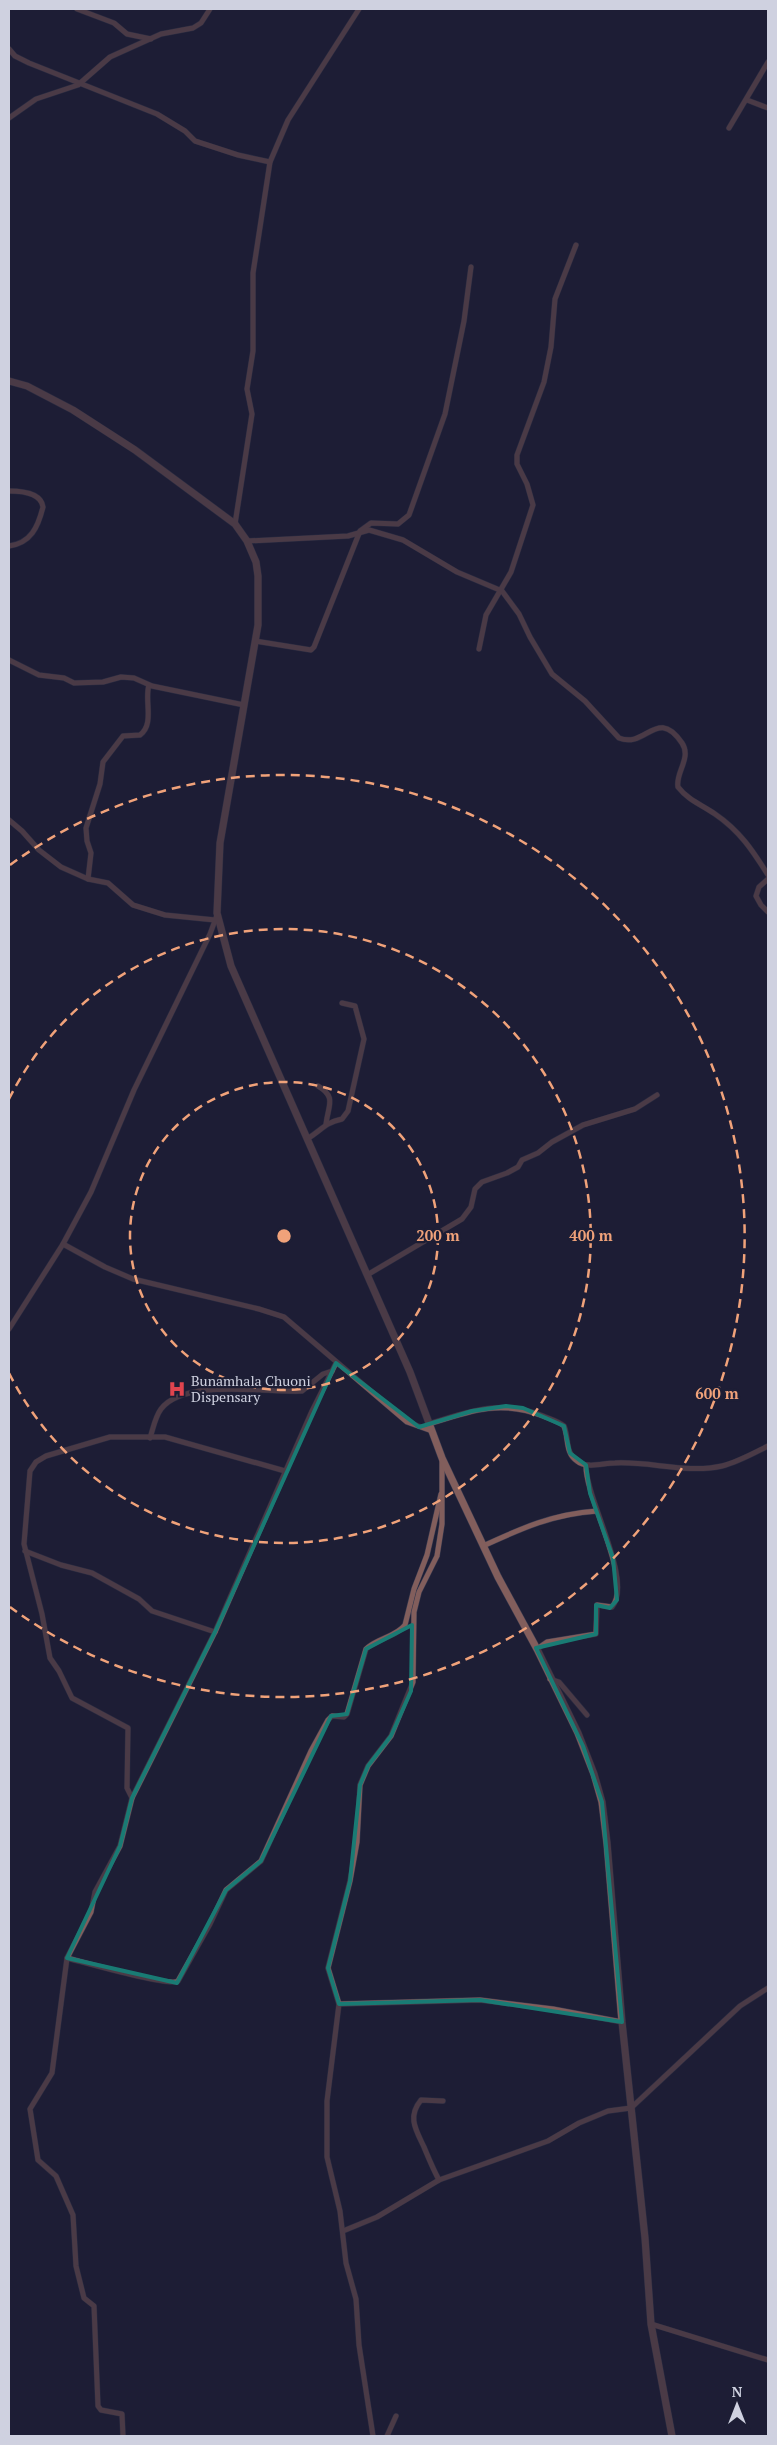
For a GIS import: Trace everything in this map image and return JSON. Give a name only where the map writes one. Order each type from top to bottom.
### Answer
[{"type":"street","points":[[77,9],[114,23],[127,34],[151,39]]},
{"type":"street","points":[[9,118],[36,99],[70,89],[81,83],[108,58],[167,32],[193,28],[201,22],[210,9]]},
{"type":"street","points":[[235,524],[252,414],[247,389],[253,351],[253,273],[270,162],[288,120],[359,9]]},
{"type":"street","points":[[9,49],[20,59],[157,114],[185,131],[195,141],[238,155],[270,162]]},
{"type":"street","points":[[729,128],[768,62]]},
{"type":"street","points":[[747,100],[768,108]]},
{"type":"street","points":[[479,649],[486,615],[502,591],[511,572],[533,504],[527,484],[517,464],[517,455],[544,382],[551,347],[556,299],[576,245]]},
{"type":"street","points":[[247,541],[348,536],[360,531],[371,523],[398,524],[409,515],[445,414],[464,321],[471,267]]},
{"type":"street","points":[[9,381],[26,386],[73,410],[170,475],[235,524],[247,541],[256,562],[258,576],[258,625],[220,842],[217,869],[216,917],[232,966],[410,1372],[442,1458],[483,1546],[537,1650],[583,1746],[602,1802],[622,2022],[645,2238],[651,2324],[672,2436]]},
{"type":"street","points":[[9,491],[30,494],[38,498],[43,507],[34,533],[9,546]]},
{"type":"street","points":[[360,531],[373,530],[403,540],[457,572],[502,591],[519,614],[552,674],[585,701],[619,738],[634,740],[658,727],[669,729],[677,735],[685,747],[686,753],[678,787],[689,799],[716,815],[746,841],[768,877],[759,887],[756,896],[768,912]]},
{"type":"street","points":[[255,641],[306,650],[314,647],[360,531]]},
{"type":"street","points":[[9,660],[39,675],[64,678],[77,684],[112,681],[125,677],[134,678],[149,685],[244,705]]},
{"type":"street","points":[[88,880],[91,854],[86,828],[100,784],[103,762],[123,736],[140,735],[145,730],[149,710],[147,690],[149,685]]},
{"type":"street","points":[[9,820],[45,855],[88,880],[108,882],[127,901],[144,910],[173,916],[216,917]]},
{"type":"street","points":[[9,1329],[62,1244],[91,1192],[118,1125],[216,917]]},
{"type":"street","points":[[326,1124],[342,1119],[346,1115],[364,1039],[355,1006],[342,1003]]},
{"type":"street","points":[[307,1139],[320,1131],[326,1124],[330,1099],[326,1090],[318,1086]]},
{"type":"street","points":[[367,1275],[462,1220],[471,1207],[476,1187],[482,1182],[518,1167],[522,1160],[538,1153],[552,1142],[583,1125],[635,1109],[657,1095]]},
{"type":"street","points":[[62,1244],[105,1267],[133,1279],[274,1313],[295,1325],[336,1363],[407,1422],[430,1428],[488,1408],[506,1406],[523,1408],[564,1426],[570,1453],[575,1461],[586,1465],[626,1462],[685,1468],[717,1467],[750,1456],[768,1446]]},
{"type":"street","points":[[123,2436],[122,2414],[101,2410],[98,2406],[94,2306],[84,2298],[76,2266],[73,2215],[56,2176],[38,2160],[30,2115],[35,2098],[52,2073],[67,1958],[91,1912],[95,1892],[120,1846],[132,1798],[215,1632],[285,1471],[336,1363]]},
{"type":"street","points":[[150,1438],[161,1409],[182,1396],[213,1390],[302,1391],[323,1374],[332,1371]]},
{"type":"street","points":[[132,1798],[126,1788],[128,1728],[105,1718],[70,1696],[48,1651],[42,1614],[25,1551],[24,1534],[28,1478],[36,1462],[46,1456],[110,1437],[164,1437],[285,1471]]},
{"type":"street","points":[[372,2436],[359,2345],[357,2305],[346,2263],[343,2232],[327,2157],[326,2116],[339,2004],[328,1968],[350,1881],[357,1842],[360,1785],[368,1766],[391,1736],[411,1691],[414,1674],[414,1612],[419,1592],[437,1556],[442,1524],[442,1458]]},
{"type":"street","points":[[537,1650],[547,1642],[596,1634],[597,1605],[612,1607],[617,1600],[613,1558],[603,1524],[596,1511],[586,1482],[586,1465]]},
{"type":"street","points":[[67,1958],[171,1984],[178,1981],[210,1924],[226,1890],[261,1862],[311,1751],[328,1720],[332,1716],[344,1717],[347,1714],[366,1649],[374,1642],[402,1629],[405,1625],[414,1589],[421,1574],[429,1547],[442,1486]]},
{"type":"street","points":[[483,1546],[536,1522],[568,1514],[596,1511]]},
{"type":"street","points":[[25,1551],[61,1565],[92,1573],[139,1599],[152,1611],[215,1632]]},
{"type":"street","points":[[550,1678],[559,1682],[587,1715]]},
{"type":"street","points":[[343,2232],[377,2217],[439,2180],[548,2141],[579,2123],[608,2111],[631,2108],[740,2006],[768,1988]]},
{"type":"street","points":[[339,2004],[480,2000],[553,2009],[622,2022]]},
{"type":"street","points":[[439,2180],[416,2133],[413,2119],[415,2108],[422,2100],[443,2101]]},
{"type":"street","points":[[651,2324],[768,2360]]},
{"type":"street","points":[[387,2436],[396,2416]]},
{"type":"highlighted area","points":[[336,1363],[419,1427],[472,1411],[506,1406],[523,1408],[564,1426],[570,1453],[586,1465],[590,1493],[613,1558],[617,1600],[610,1608],[596,1605],[596,1634],[536,1648],[583,1746],[602,1802],[622,2022],[480,2000],[339,2004],[328,1968],[350,1881],[360,1785],[368,1766],[391,1736],[411,1691],[412,1625],[366,1649],[347,1714],[331,1716],[261,1861],[226,1890],[177,1983],[67,1958],[120,1846],[132,1798],[215,1632]]},
{"type":"place","name":"Bunamhala Chuoni Dispensary","points":[[177,1389]]}]
